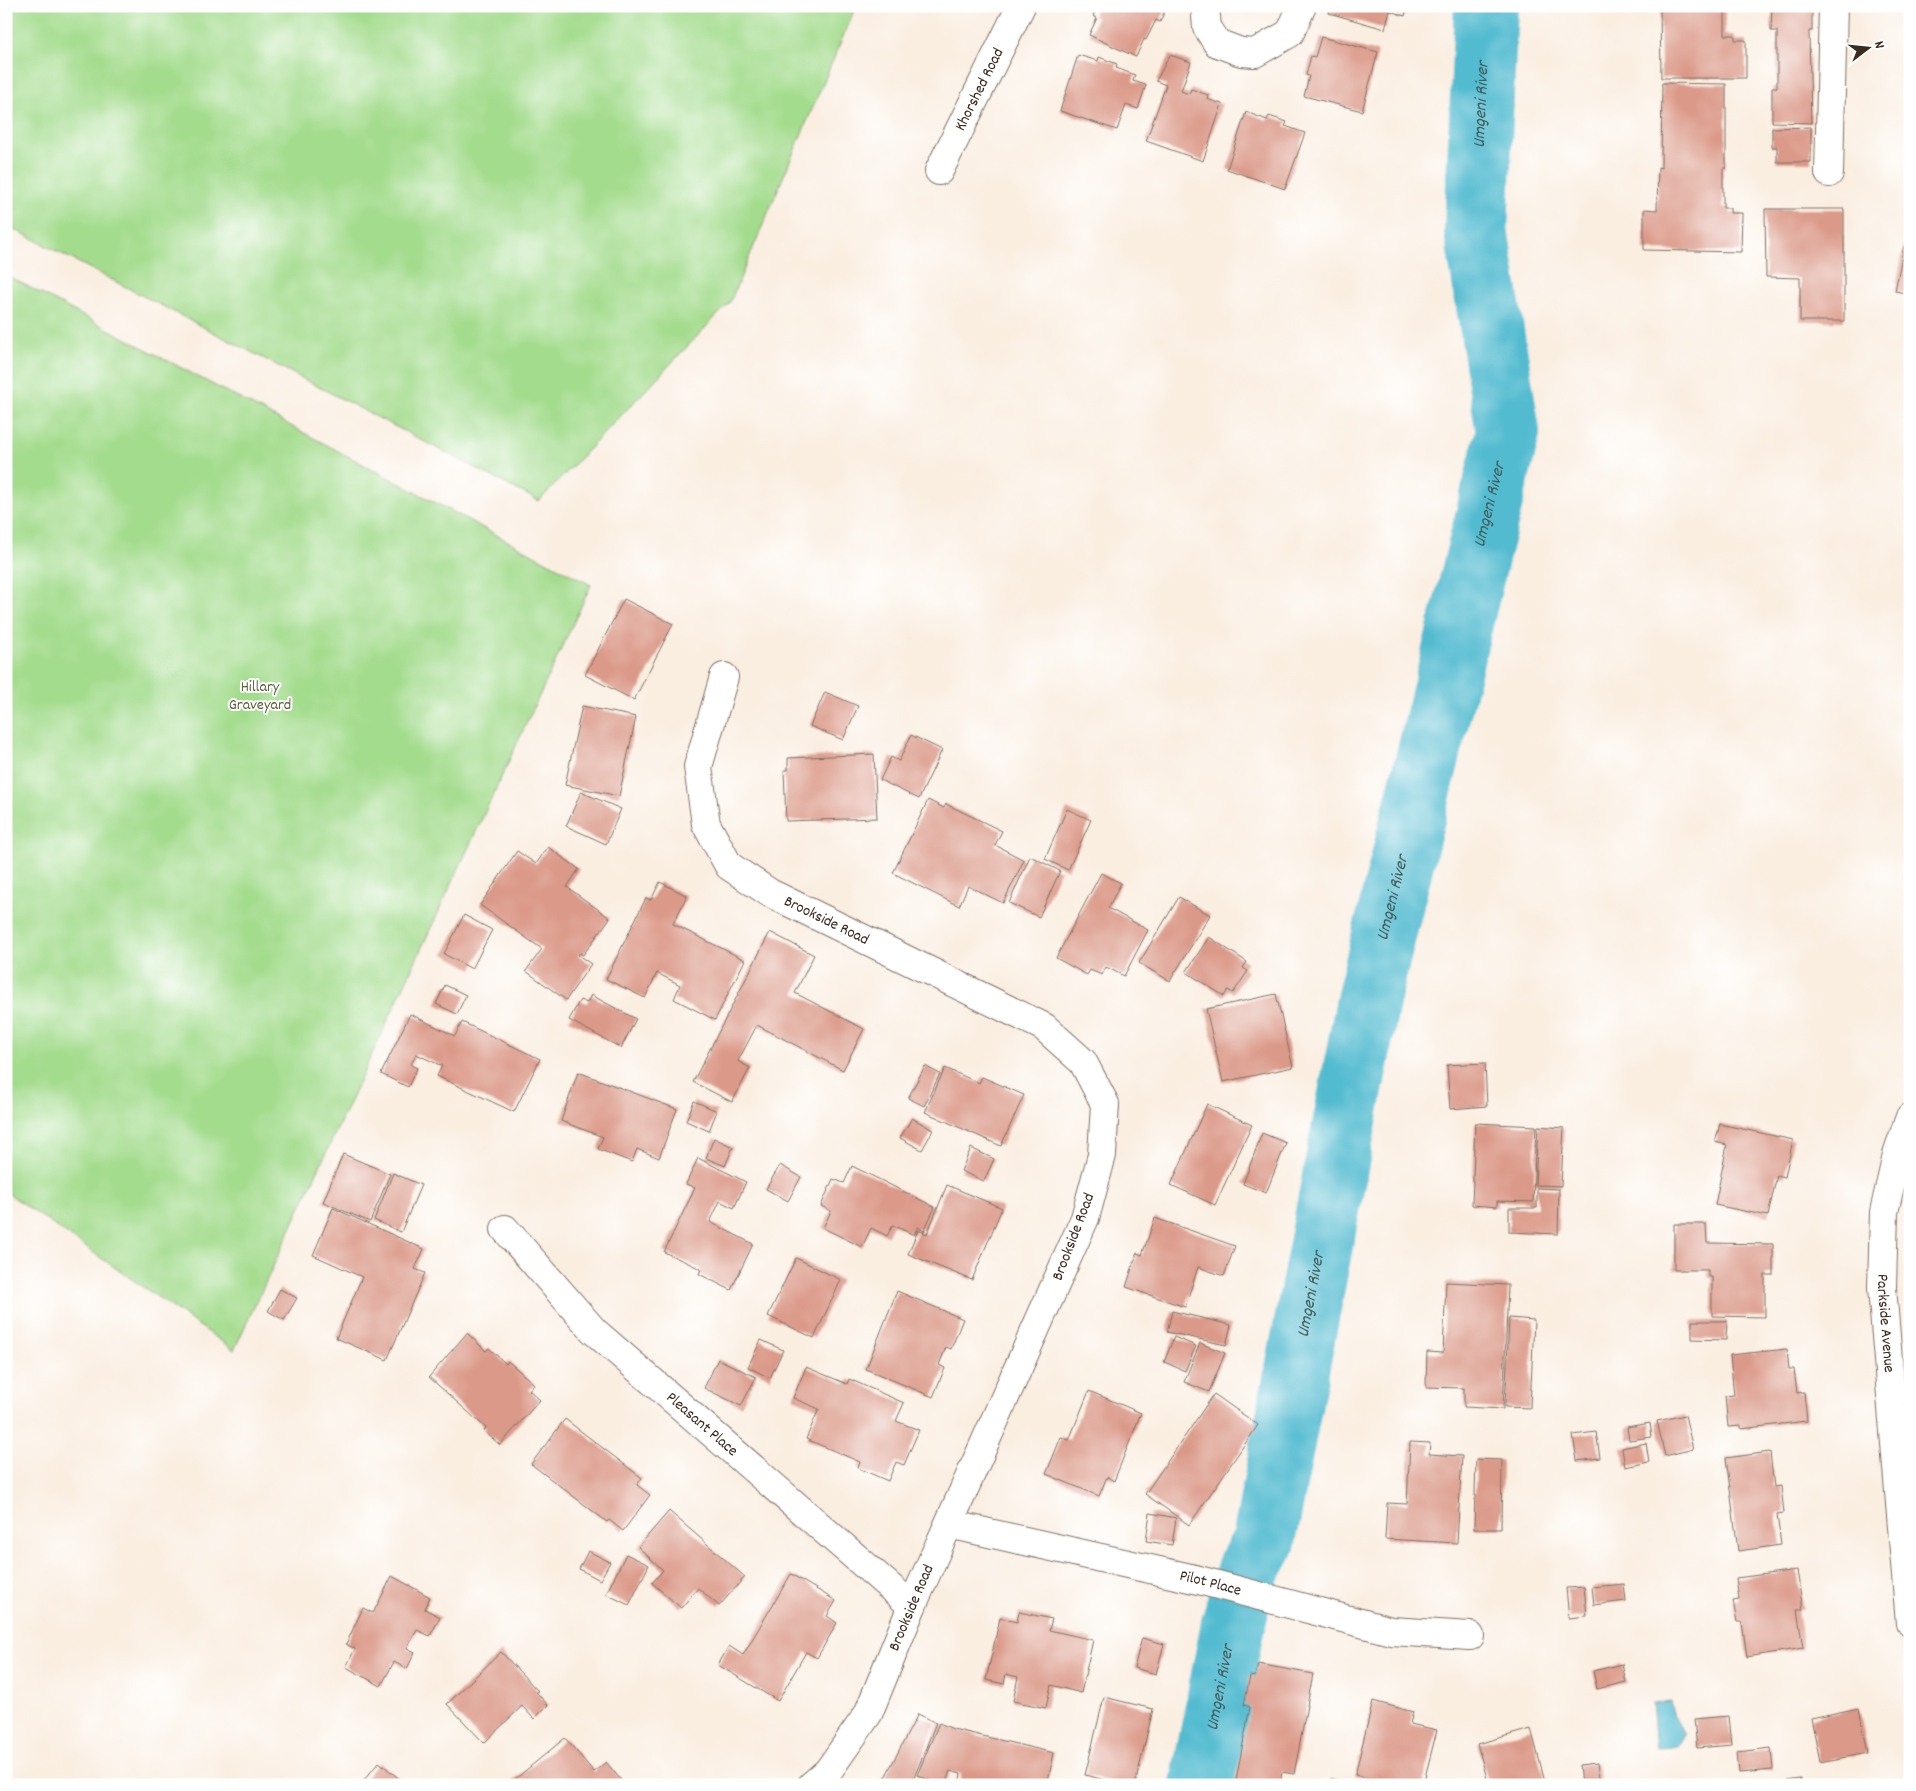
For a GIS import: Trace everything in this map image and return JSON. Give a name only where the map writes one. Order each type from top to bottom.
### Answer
[{"type":"street","name":"Khorshed Road","points":[[939,171],[1021,6]]},
{"type":"street","points":[[1205,6],[1207,27],[1217,43],[1241,52],[1255,53],[1290,34],[1302,6]]},
{"type":"street","points":[[1829,173],[1833,6]]},
{"type":"street","name":"Brookside Road","points":[[724,677],[698,767],[706,824],[729,866],[770,893],[1044,1027],[1083,1062],[1105,1104],[1102,1154],[1085,1218],[912,1606],[868,1714],[828,1771],[812,1785]]},
{"type":"street","name":"Parkside Avenue","points":[[1910,1116],[1898,1151],[1884,1212],[1882,1288],[1910,1623]]},
{"type":"street","name":"Pleasant Place","points":[[505,1229],[594,1331],[912,1606]]},
{"type":"street","name":"Pilot Place","points":[[949,1524],[1199,1580],[1391,1631],[1470,1636]]},
{"type":"green space","points":[[6,6],[856,6],[730,302],[539,501],[6,225]]},
{"type":"green space","name":"Hillary Graveyard","points":[[6,275],[591,585],[234,1350],[6,1192]]},
{"type":"water","points":[[1670,1701],[1674,1716],[1684,1734],[1677,1747],[1656,1748],[1652,1703]]},
{"type":"building","points":[[1097,6],[1167,6],[1160,22],[1156,20],[1146,40],[1144,39],[1136,57],[1089,35],[1097,18],[1093,16]]},
{"type":"building","points":[[1330,6],[1407,6],[1405,16],[1390,11],[1385,29],[1329,13]]},
{"type":"building","points":[[1660,6],[1725,6],[1725,35],[1735,35],[1735,40],[1746,40],[1746,78],[1661,78]]},
{"type":"building","points":[[1772,6],[1812,6],[1812,31],[1809,31],[1811,123],[1772,122],[1772,87],[1777,87],[1777,31],[1771,31]]},
{"type":"building","points":[[1321,37],[1378,52],[1362,111],[1304,96],[1309,76],[1306,75],[1311,56],[1315,57]]},
{"type":"building","points":[[1078,55],[1098,61],[1099,57],[1117,64],[1116,68],[1135,75],[1133,81],[1146,85],[1138,109],[1126,105],[1117,130],[1060,111]]},
{"type":"building","points":[[1170,55],[1191,62],[1181,91],[1189,94],[1191,89],[1208,95],[1207,99],[1222,104],[1203,161],[1146,141],[1166,85],[1156,81]]},
{"type":"building","points":[[1662,83],[1726,84],[1726,168],[1723,168],[1723,208],[1730,208],[1730,213],[1742,213],[1741,252],[1644,250],[1644,209],[1657,210],[1658,167],[1661,168]]},
{"type":"building","points":[[1246,112],[1267,120],[1269,116],[1287,122],[1285,126],[1305,133],[1285,189],[1227,169]]},
{"type":"building","points":[[1811,127],[1811,162],[1777,162],[1777,147],[1772,147],[1772,128]]},
{"type":"building","points":[[1765,209],[1844,209],[1844,321],[1800,321],[1800,278],[1766,277]]},
{"type":"building","points":[[1904,246],[1910,247],[1910,294],[1895,291]]},
{"type":"building","points":[[624,599],[673,624],[634,700],[585,675]]},
{"type":"building","points":[[825,692],[858,706],[843,740],[810,726]]},
{"type":"building","points":[[582,706],[636,717],[619,796],[565,785]]},
{"type":"building","points":[[911,735],[942,750],[919,799],[880,780],[891,757],[899,761]]},
{"type":"building","points":[[874,754],[877,818],[786,821],[784,770],[788,770],[788,758]]},
{"type":"building","points":[[581,792],[621,809],[606,844],[566,826]]},
{"type":"building","points":[[928,800],[944,808],[946,804],[1002,831],[995,845],[1024,860],[1003,903],[968,886],[959,906],[893,873]]},
{"type":"building","points":[[1067,809],[1091,820],[1068,870],[1045,859]]},
{"type":"building","points":[[548,847],[579,869],[567,887],[610,918],[583,955],[579,953],[578,955],[591,964],[566,1000],[526,971],[542,949],[480,905],[517,851],[536,864]]},
{"type":"building","points":[[1030,856],[1060,871],[1039,917],[1009,903]]},
{"type":"building","points":[[1101,873],[1121,883],[1108,908],[1148,930],[1124,976],[1106,967],[1102,975],[1090,970],[1087,975],[1056,958]]},
{"type":"building","points":[[660,882],[687,896],[673,924],[745,960],[715,1020],[674,999],[680,985],[657,973],[645,998],[606,979],[646,898],[651,900]]},
{"type":"building","points":[[1179,897],[1210,915],[1170,981],[1139,963]]},
{"type":"building","points":[[464,915],[492,930],[472,969],[444,954]]},
{"type":"building","points":[[770,932],[814,955],[795,993],[864,1029],[843,1070],[757,1025],[738,1061],[750,1068],[732,1102],[693,1082]]},
{"type":"building","points":[[1209,937],[1247,962],[1243,968],[1248,971],[1233,993],[1228,990],[1224,996],[1186,972]]},
{"type":"building","points":[[445,985],[466,995],[457,1014],[436,1004]]},
{"type":"building","points":[[1276,994],[1293,1067],[1223,1082],[1206,1009]]},
{"type":"building","points":[[591,995],[636,1019],[621,1048],[569,1020],[580,1000],[587,1003]]},
{"type":"building","points":[[410,1014],[455,1036],[462,1022],[540,1059],[514,1112],[437,1076],[442,1066],[416,1054],[411,1065],[417,1068],[408,1087],[381,1074]]},
{"type":"building","points":[[1485,1063],[1487,1106],[1450,1109],[1447,1065]]},
{"type":"building","points":[[925,1066],[940,1074],[924,1106],[908,1098]]},
{"type":"building","points":[[945,1068],[979,1083],[982,1077],[1024,1095],[1001,1146],[925,1112]]},
{"type":"building","points":[[578,1072],[677,1109],[659,1158],[637,1149],[632,1162],[598,1149],[603,1137],[561,1121]]},
{"type":"building","points":[[694,1101],[717,1111],[709,1131],[686,1121]]},
{"type":"building","points":[[1207,1104],[1252,1125],[1215,1205],[1171,1185]]},
{"type":"building","points":[[912,1118],[933,1130],[922,1150],[900,1138]]},
{"type":"building","points":[[1475,1123],[1536,1126],[1533,1202],[1497,1201],[1497,1207],[1472,1205]]},
{"type":"building","points":[[1720,1124],[1793,1140],[1785,1177],[1777,1175],[1768,1216],[1715,1205],[1727,1145],[1715,1142]]},
{"type":"building","points":[[1538,1126],[1564,1128],[1561,1186],[1535,1185]]},
{"type":"building","points":[[1262,1133],[1286,1143],[1266,1193],[1243,1184]]},
{"type":"building","points":[[714,1138],[733,1147],[725,1166],[706,1158]]},
{"type":"building","points":[[971,1148],[994,1159],[984,1181],[961,1171]]},
{"type":"building","points":[[343,1154],[390,1174],[370,1222],[323,1202]]},
{"type":"building","points":[[698,1158],[746,1182],[734,1208],[720,1201],[710,1222],[753,1244],[731,1290],[699,1274],[701,1269],[664,1252],[695,1188],[686,1184]]},
{"type":"building","points":[[780,1165],[801,1177],[788,1201],[766,1189]]},
{"type":"building","points":[[852,1166],[935,1207],[924,1231],[918,1227],[914,1235],[893,1225],[887,1236],[871,1228],[862,1247],[823,1228],[831,1211],[821,1206],[833,1179],[844,1183]]},
{"type":"building","points":[[393,1173],[421,1185],[401,1232],[374,1220]]},
{"type":"building","points":[[947,1185],[1002,1208],[972,1280],[908,1254],[918,1230],[927,1234]]},
{"type":"building","points":[[1537,1188],[1559,1189],[1558,1234],[1509,1232],[1509,1208],[1537,1208]]},
{"type":"building","points":[[333,1208],[424,1249],[415,1269],[425,1273],[387,1360],[336,1338],[362,1277],[313,1255]]},
{"type":"building","points":[[1155,1218],[1235,1246],[1224,1276],[1198,1267],[1185,1307],[1126,1287],[1137,1253],[1142,1255]]},
{"type":"building","points":[[1674,1224],[1706,1224],[1707,1243],[1773,1244],[1773,1275],[1765,1275],[1765,1317],[1712,1316],[1712,1277],[1708,1277],[1708,1270],[1674,1270]]},
{"type":"building","points":[[796,1258],[841,1280],[814,1338],[768,1316]]},
{"type":"building","points":[[1446,1282],[1508,1285],[1503,1409],[1464,1407],[1464,1388],[1426,1387],[1427,1352],[1443,1353]]},
{"type":"building","points":[[280,1289],[297,1298],[284,1320],[268,1311]]},
{"type":"building","points":[[897,1291],[963,1319],[951,1349],[946,1347],[939,1365],[945,1368],[933,1397],[866,1369]]},
{"type":"building","points":[[1172,1311],[1231,1325],[1226,1345],[1167,1332]]},
{"type":"building","points":[[1509,1318],[1534,1320],[1530,1408],[1505,1407]]},
{"type":"building","points":[[1692,1321],[1727,1321],[1726,1340],[1692,1339]]},
{"type":"building","points":[[467,1333],[486,1351],[489,1348],[506,1364],[508,1361],[534,1384],[529,1390],[540,1400],[500,1445],[484,1431],[486,1428],[429,1377]]},
{"type":"building","points":[[1174,1337],[1196,1346],[1185,1371],[1164,1362]]},
{"type":"building","points":[[761,1340],[783,1350],[770,1378],[748,1367]]},
{"type":"building","points":[[1200,1343],[1225,1353],[1209,1392],[1184,1382]]},
{"type":"building","points":[[1787,1349],[1789,1369],[1794,1369],[1797,1393],[1804,1392],[1807,1421],[1741,1429],[1741,1426],[1728,1427],[1725,1396],[1734,1395],[1730,1355]]},
{"type":"building","points":[[718,1359],[756,1377],[741,1406],[704,1388]]},
{"type":"building","points":[[806,1367],[847,1384],[849,1379],[904,1403],[896,1421],[919,1430],[904,1465],[896,1462],[888,1481],[858,1468],[860,1462],[806,1439],[819,1409],[793,1398]]},
{"type":"building","points":[[1089,1391],[1141,1413],[1114,1481],[1107,1477],[1099,1496],[1046,1474],[1061,1437],[1069,1440]]},
{"type":"building","points":[[1214,1394],[1258,1425],[1189,1525],[1145,1494]]},
{"type":"building","points":[[1685,1415],[1693,1449],[1665,1456],[1657,1421]]},
{"type":"building","points":[[565,1419],[642,1478],[637,1485],[650,1495],[623,1531],[609,1520],[607,1522],[531,1464]]},
{"type":"building","points":[[1650,1423],[1652,1437],[1629,1440],[1627,1427]]},
{"type":"building","points":[[1596,1432],[1600,1458],[1577,1461],[1573,1435]]},
{"type":"building","points":[[1410,1442],[1430,1443],[1429,1454],[1462,1456],[1457,1543],[1385,1539],[1387,1503],[1407,1504]]},
{"type":"building","points":[[1646,1443],[1649,1462],[1625,1467],[1622,1448]]},
{"type":"building","points":[[1770,1452],[1774,1487],[1781,1486],[1784,1513],[1777,1514],[1781,1545],[1738,1551],[1726,1458]]},
{"type":"building","points":[[1476,1459],[1502,1460],[1501,1529],[1474,1529]]},
{"type":"building","points":[[669,1511],[745,1577],[719,1606],[698,1588],[681,1608],[652,1583],[663,1570],[638,1547]]},
{"type":"building","points":[[1150,1513],[1176,1518],[1172,1545],[1146,1541]]},
{"type":"building","points":[[588,1551],[610,1562],[600,1580],[579,1569]]},
{"type":"building","points":[[626,1554],[649,1565],[629,1605],[606,1594]]},
{"type":"building","points":[[1797,1570],[1803,1610],[1797,1610],[1803,1648],[1747,1657],[1742,1622],[1737,1622],[1733,1601],[1739,1600],[1736,1578]]},
{"type":"building","points":[[791,1574],[836,1601],[827,1616],[837,1623],[817,1658],[806,1652],[778,1701],[718,1665],[729,1646],[743,1655]]},
{"type":"building","points":[[392,1576],[430,1597],[425,1609],[440,1617],[430,1636],[417,1630],[407,1648],[415,1652],[407,1669],[394,1662],[381,1686],[346,1667],[355,1649],[346,1644],[363,1608],[373,1613]]},
{"type":"building","points":[[1624,1584],[1626,1601],[1594,1605],[1592,1587]]},
{"type":"building","points":[[1584,1587],[1587,1616],[1569,1618],[1566,1588]]},
{"type":"building","points":[[1019,1612],[1052,1619],[1049,1630],[1093,1640],[1081,1693],[1051,1685],[1046,1708],[1013,1701],[1018,1677],[1006,1674],[1004,1684],[986,1680],[1000,1618],[1017,1622]]},
{"type":"building","points":[[1142,1638],[1164,1644],[1156,1674],[1134,1668]]},
{"type":"building","points":[[501,1652],[538,1691],[536,1692],[548,1705],[534,1719],[522,1706],[484,1743],[447,1704]]},
{"type":"building","points":[[1258,1664],[1313,1674],[1294,1774],[1282,1772],[1280,1785],[1235,1785],[1250,1707],[1244,1705],[1250,1676],[1255,1677]]},
{"type":"building","points":[[1622,1664],[1626,1682],[1597,1689],[1593,1671]]},
{"type":"building","points":[[1104,1697],[1153,1709],[1135,1785],[1124,1785],[1085,1775]]},
{"type":"building","points":[[1373,1701],[1413,1712],[1410,1724],[1437,1730],[1423,1785],[1396,1785],[1355,1775]]},
{"type":"building","points":[[1859,1708],[1868,1753],[1820,1762],[1811,1718]]},
{"type":"building","points":[[918,1714],[936,1723],[911,1785],[881,1785]]},
{"type":"building","points":[[1729,1716],[1732,1745],[1697,1748],[1694,1719]]},
{"type":"building","points":[[939,1723],[953,1729],[1054,1753],[1047,1785],[959,1785],[961,1774],[950,1771],[945,1785],[942,1785],[917,1775]]},
{"type":"building","points":[[1531,1729],[1546,1785],[1489,1785],[1477,1744]]},
{"type":"building","points":[[565,1738],[594,1772],[606,1762],[625,1785],[508,1785]]},
{"type":"building","points":[[1771,1748],[1773,1770],[1739,1773],[1737,1752]]},
{"type":"building","points":[[379,1762],[407,1785],[360,1785]]},
{"type":"building","points":[[1597,1763],[1600,1785],[1581,1785],[1579,1765]]},
{"type":"building","points":[[1331,1779],[1356,1784],[1356,1785],[1330,1785]]},
{"type":"building","points":[[1801,1779],[1801,1785],[1765,1785],[1765,1784]]},
{"type":"waterway","name":"Umgeni River","points":[[1202,1785],[1233,1624],[1248,1570],[1264,1541],[1369,996],[1508,432],[1476,230],[1486,6]]}]
